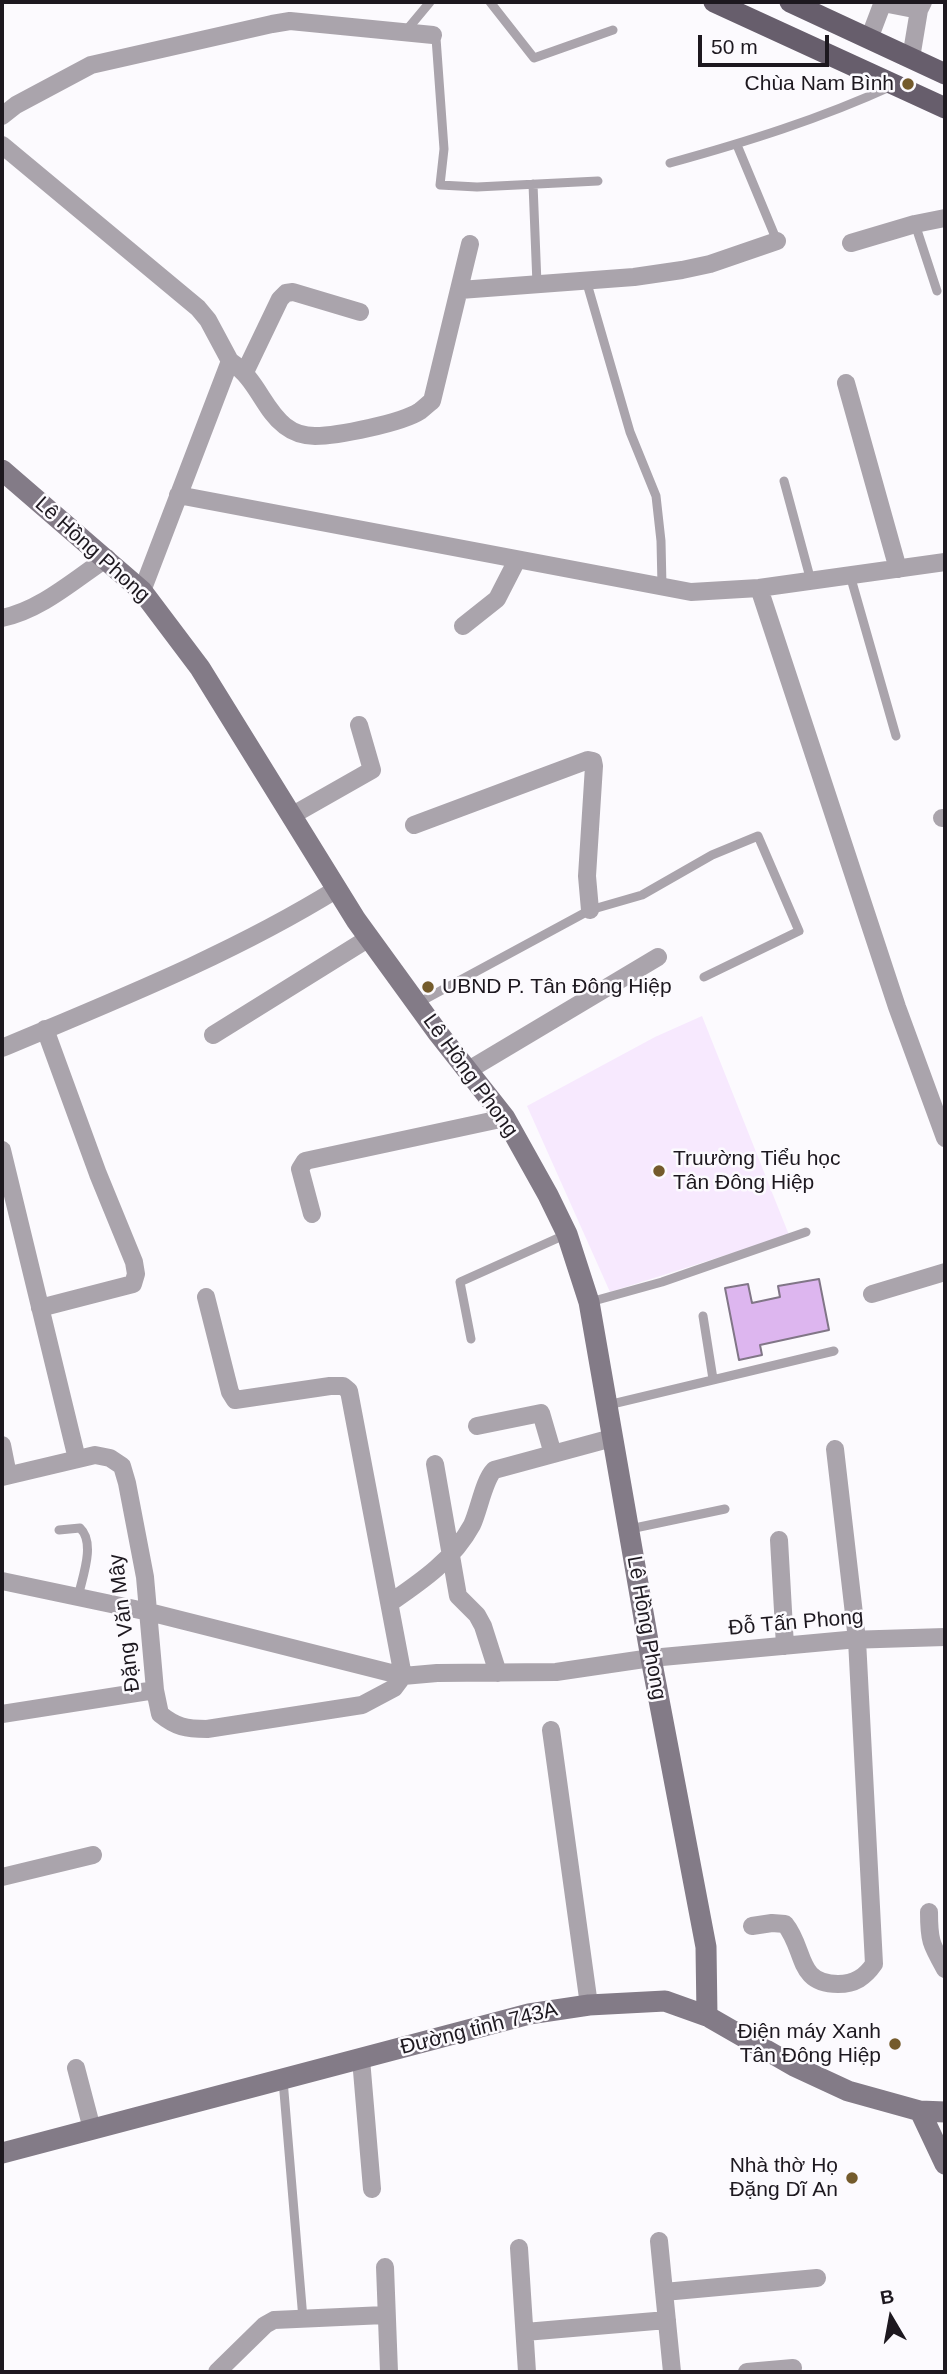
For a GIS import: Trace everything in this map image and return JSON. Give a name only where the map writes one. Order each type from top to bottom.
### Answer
[{"type":"main road","points":[[714,2],[945,108]]},
{"type":"main road","points":[[790,2],[945,74]]},
{"type":"main road","name":"Lê Hồng Phong","points":[[2,470],[142,591],[200,668],[369,938],[505,1118],[567,1234],[589,1303],[651,1658],[706,1947],[707,2016]]},
{"type":"main road","name":"Đường tỉnh 743A","points":[[2,2153],[529,2014],[589,2005],[665,2001],[707,2016],[794,2066],[848,2091],[920,2111],[945,2112]]},
{"type":"main road","points":[[920,2111],[945,2164]]},
{"type":"street","points":[[869,39],[883,2],[921,6],[911,58]]},
{"type":"street","points":[[2,116],[16,104],[91,65],[272,24],[290,21],[433,34]]},
{"type":"street","points":[[2,145],[198,308],[208,320],[230,361],[245,372],[285,426],[300,434],[335,434],[406,418],[432,401],[470,244]]},
{"type":"street","points":[[851,243],[945,218]]},
{"type":"street","points":[[460,290],[682,270],[710,264],[777,240]]},
{"type":"street","points":[[245,372],[280,299],[286,293],[293,292],[359,312]]},
{"type":"street","points":[[142,591],[230,361]]},
{"type":"street","points":[[846,383],[898,569]]},
{"type":"street","points":[[178,495],[691,592],[758,588],[945,562]]},
{"type":"street","points":[[2,618],[44,601],[107,558]]},
{"type":"street","points":[[463,626],[497,599],[517,560]]},
{"type":"street","points":[[758,588],[897,1007],[945,1138]]},
{"type":"street","points":[[291,816],[372,770],[359,725]]},
{"type":"street","points":[[414,825],[588,760],[593,761],[587,876],[590,910]]},
{"type":"street","points":[[2,1048],[167,978],[304,909],[337,889]]},
{"type":"street","points":[[213,1035],[369,938]]},
{"type":"street","points":[[467,1070],[658,957]]},
{"type":"street","points":[[40,1308],[133,1284],[136,1273],[46,1029]]},
{"type":"street","points":[[312,1214],[300,1169],[305,1161],[505,1118]]},
{"type":"street","points":[[2,1150],[77,1459]]},
{"type":"street","points":[[872,1294],[945,1272]]},
{"type":"street","points":[[206,1297],[230,1392],[235,1400],[330,1386],[343,1386],[349,1391],[403,1676]]},
{"type":"street","points":[[477,1426],[541,1413],[553,1454]]},
{"type":"street","points":[[390,1603],[452,1555],[480,1508],[488,1476],[494,1470],[612,1438]]},
{"type":"street","points":[[2,1445],[5,1476]]},
{"type":"street","points":[[752,1926],[785,1924],[792,1933],[806,1970],[814,1980],[826,1984],[846,1984],[866,1976],[874,1964],[857,1640],[835,1449]]},
{"type":"street","name":"Đặng Văn Mây","points":[[5,1476],[95,1455],[110,1458],[122,1466],[143,1564],[155,1690],[160,1714],[172,1724],[184,1730],[207,1729],[362,1705],[394,1688],[403,1676]]},
{"type":"street","points":[[435,1464],[458,1596],[477,1615],[483,1626],[498,1673]]},
{"type":"street","points":[[779,1540],[785,1646]]},
{"type":"street","points":[[2,1581],[149,1612],[403,1676],[556,1672],[651,1658]]},
{"type":"street","name":"Đỗ Tấn Phong","points":[[651,1658],[857,1640],[945,1637]]},
{"type":"street","points":[[2,1714],[155,1690]]},
{"type":"street","points":[[551,1730],[589,2005]]},
{"type":"street","points":[[2,1877],[93,1855]]},
{"type":"street","points":[[929,1912],[929,1940],[936,1958],[945,1969]]},
{"type":"street","points":[[361,2059],[372,2189]]},
{"type":"street","points":[[76,2068],[92,2129]]},
{"type":"street","points":[[659,2241],[672,2372]]},
{"type":"street","points":[[519,2248],[527,2372]]},
{"type":"street","points":[[385,2267],[389,2372]]},
{"type":"street","points":[[664,2292],[817,2278]]},
{"type":"street","points":[[217,2372],[265,2325],[274,2320],[385,2315]]},
{"type":"street","points":[[525,2332],[667,2319]]},
{"type":"street","points":[[747,2372],[793,2368]]},
{"type":"lane","points":[[405,32],[430,2]]},
{"type":"lane","points":[[490,2],[534,58],[613,30]]},
{"type":"lane","points":[[433,34],[436,38],[444,149],[440,185],[477,187],[598,181]]},
{"type":"lane","points":[[670,163],[737,145],[845,108],[894,85]]},
{"type":"lane","points":[[737,145],[777,240]]},
{"type":"lane","points":[[533,184],[537,284]]},
{"type":"lane","points":[[915,224],[937,291]]},
{"type":"lane","points":[[586,280],[630,432],[656,496],[662,588]]},
{"type":"lane","points":[[785,481],[811,581]]},
{"type":"lane","points":[[850,575],[896,736]]},
{"type":"lane","points":[[417,1004],[590,910],[642,895],[712,855],[758,836],[799,931],[704,977]]},
{"type":"lane","points":[[589,1303],[662,1282],[806,1232]]},
{"type":"lane","points":[[471,1339],[460,1282],[567,1234]]},
{"type":"lane","points":[[703,1317],[713,1379]]},
{"type":"lane","points":[[607,1406],[834,1351]]},
{"type":"lane","points":[[628,1530],[725,1509]]},
{"type":"lane","points":[[59,1530],[80,1528],[87,1537],[87,1554],[78,1597]]},
{"type":"lane","points":[[283,2078],[303,2319]]},
{"type":"shaded area","name":"Truường Tiểu học Tân Đông Hiệp","points":[[702,1016],[789,1235],[610,1292],[527,1106],[655,1037]]},
{"type":"building","points":[[819,1279],[829,1330],[760,1345],[762,1355],[739,1360],[725,1288],[748,1284],[752,1303],[780,1297],[778,1286]]},
{"type":"place","name":"Chùa Nam Bình","points":[[908,84]]},
{"type":"place","name":"UBND P. Tân Đông Hiệp","points":[[428,987]]},
{"type":"place","name":"Truường Tiểu học Tân Đông Hiệp","points":[[659,1171]]},
{"type":"place","name":"Điện máy Xanh Tân Đông Hiệp","points":[[895,2044]]},
{"type":"place","name":"Nhà thờ Họ Đặng Dĩ An","points":[[852,2178]]}]
